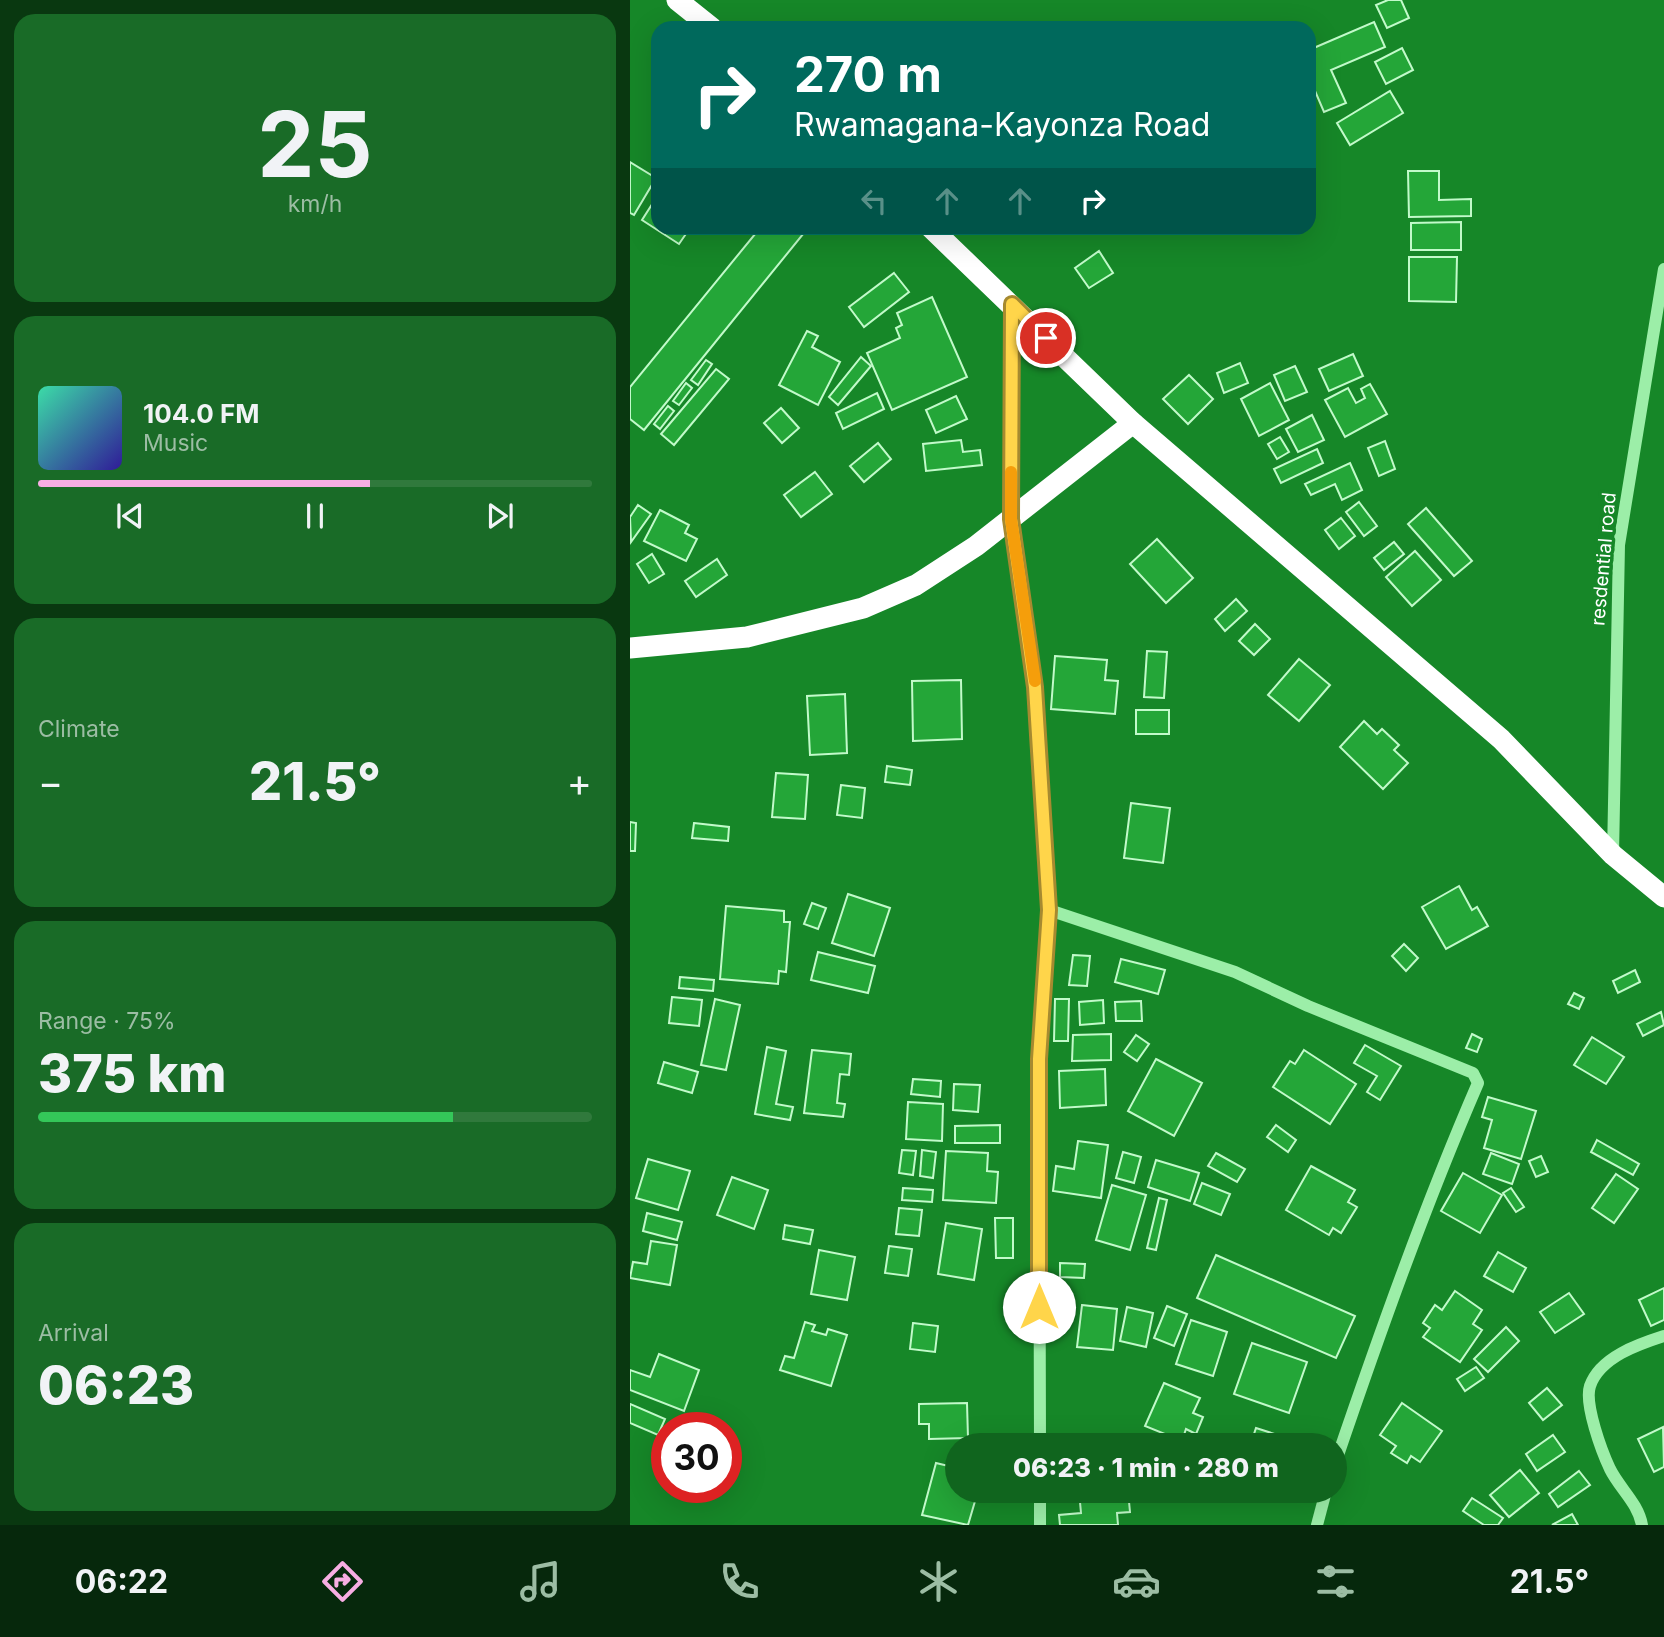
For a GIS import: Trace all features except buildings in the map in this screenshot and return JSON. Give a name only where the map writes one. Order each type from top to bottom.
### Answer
[{"type":"highway","points":[[677,0],[703,21]]},
{"type":"highway","points":[[938,235],[1133,422],[1501,739],[1613,855],[1664,897]]},
{"type":"highway","points":[[630,648],[747,638],[863,608],[926,579],[1011,519],[1133,422]]},
{"type":"street","name":"resdential road","points":[[1613,855],[1619,545],[1664,269]]},
{"type":"street","points":[[1012,304],[1011,519],[1035,687],[1049,910],[1039,1059],[1040,1433]]},
{"type":"street","points":[[1049,910],[1235,972],[1308,1006],[1473,1073],[1477,1077],[1478,1083],[1418,1230],[1346,1433]]},
{"type":"street","points":[[1642,1525],[1637,1508],[1611,1470],[1590,1409],[1590,1386],[1607,1363],[1637,1344],[1664,1336]]},
{"type":"street","points":[[1040,1503],[1040,1525]]},
{"type":"street","points":[[1317,1525],[1323,1503]]},
{"type":"slow traffic","points":[[1011,472],[1011,519],[1035,681]]},
{"type":"route","points":[[1039,1307],[1039,1059],[1049,910],[1047,840],[1035,687],[1011,519],[1012,304],[1046,338]]}]
